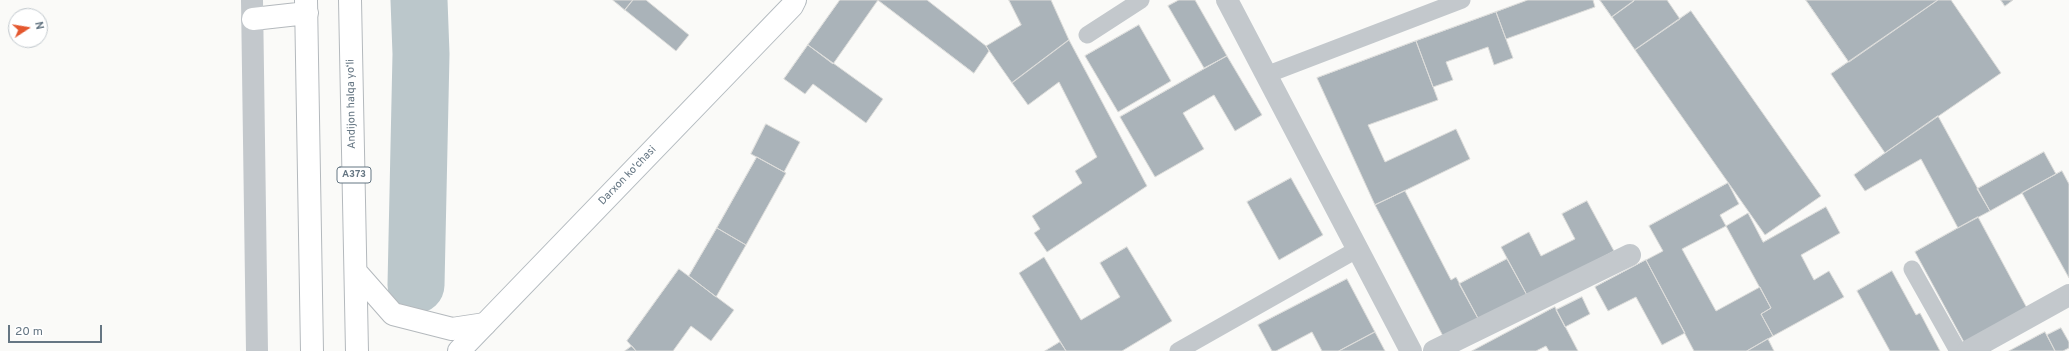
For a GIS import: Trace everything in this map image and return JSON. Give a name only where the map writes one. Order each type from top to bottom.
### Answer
[{"type":"main road","name":"Andijon halqa yo‘li","points":[[350,0],[358,351]]},
{"type":"main road","name":"Darxon ko'chasi","points":[[459,351],[792,6],[795,0]]},
{"type":"main road","points":[[252,9],[307,6],[312,351]]},
{"type":"main road","points":[[356,272],[393,314],[452,329],[485,324]]},
{"type":"street","points":[[1227,0],[1411,351]]},
{"type":"street","points":[[252,9],[257,351]]},
{"type":"street","points":[[1434,351],[1630,255]]},
{"type":"street","points":[[1968,351],[2069,295]]},
{"type":"lane","points":[[1087,35],[1141,0]]},
{"type":"lane","points":[[1266,74],[1462,0]]},
{"type":"lane","points":[[1178,351],[1358,249]]},
{"type":"lane","points":[[1912,269],[1958,351]]},
{"type":"building","points":[[613,0],[633,0],[625,10]]},
{"type":"building","points":[[633,0],[646,0],[689,35],[676,51],[625,10]]},
{"type":"building","points":[[840,0],[878,0],[833,64],[808,45]]},
{"type":"building","points":[[878,0],[927,0],[986,46],[989,51],[974,73]]},
{"type":"building","points":[[1009,0],[1051,0],[1069,40],[1012,83],[986,46],[1021,25]]},
{"type":"building","points":[[1179,0],[1195,0],[1227,56],[1204,68],[1168,6]]},
{"type":"building","points":[[1528,0],[1593,0],[1595,7],[1506,39],[1496,12]]},
{"type":"building","points":[[1600,0],[1633,0],[1634,1],[1612,17]]},
{"type":"building","points":[[1635,0],[1667,0],[1680,19],[1635,50],[1612,17]]},
{"type":"building","points":[[1806,0],[1938,0],[1849,62]]},
{"type":"building","points":[[1938,0],[1951,0],[2001,73],[1885,153],[1831,74]]},
{"type":"building","points":[[2001,0],[2013,0],[2005,6]]},
{"type":"building","points":[[1691,11],[1821,196],[1765,235],[1635,50]]},
{"type":"building","points":[[1496,12],[1513,58],[1494,65],[1488,47],[1446,62],[1453,80],[1433,87],[1416,41]]},
{"type":"building","points":[[1139,25],[1171,81],[1118,112],[1085,56]]},
{"type":"building","points":[[1069,40],[1147,186],[1047,252],[1034,233],[1040,229],[1032,216],[1082,183],[1075,171],[1097,157],[1059,82],[1028,105],[1012,83]]},
{"type":"building","points":[[1416,41],[1438,100],[1368,125],[1385,162],[1456,129],[1470,159],[1375,205],[1317,78]]},
{"type":"building","points":[[808,45],[883,99],[866,123],[813,84],[805,94],[784,79]]},
{"type":"building","points":[[1227,56],[1262,115],[1235,131],[1214,95],[1183,113],[1204,149],[1155,177],[1120,117]]},
{"type":"building","points":[[1938,116],[1990,211],[1958,228],[1921,159],[1865,191],[1854,175]]},
{"type":"building","points":[[766,124],[800,142],[784,172],[751,154]]},
{"type":"building","points":[[2044,152],[2056,174],[1990,211],[1977,189]]},
{"type":"building","points":[[757,157],[786,173],[746,245],[717,228]]},
{"type":"building","points":[[2062,171],[2069,184],[2069,278],[2022,193]]},
{"type":"building","points":[[1291,178],[1323,235],[1279,260],[1247,202]]},
{"type":"building","points":[[1728,183],[1739,204],[1720,215],[1726,226],[1682,249],[1716,311],[1760,287],[1771,308],[1761,314],[1773,336],[1747,351],[1694,351],[1646,260],[1663,251],[1649,226]]},
{"type":"building","points":[[1405,191],[1451,280],[1456,277],[1480,322],[1445,340],[1375,205]]},
{"type":"building","points":[[1587,201],[1614,251],[1528,297],[1501,247],[1529,232],[1541,256],[1575,239],[1562,214]]},
{"type":"building","points":[[1826,207],[1840,233],[1801,255],[1814,280],[1829,271],[1844,297],[1773,336],[1761,314],[1771,308],[1726,226],[1748,213],[1763,242]]},
{"type":"building","points":[[1978,217],[2028,310],[1965,344],[1915,252]]},
{"type":"building","points":[[717,228],[746,245],[716,297],[689,276]]},
{"type":"building","points":[[1127,247],[1172,321],[1122,351],[1066,351],[1019,273],[1044,257],[1081,320],[1120,297],[1100,263]]},
{"type":"building","points":[[1507,259],[1528,297],[1480,322],[1459,284]]},
{"type":"building","points":[[1646,260],[1685,333],[1662,345],[1636,297],[1608,311],[1595,287]]},
{"type":"building","points":[[679,269],[734,310],[711,341],[691,326],[673,351],[636,351],[627,341]]},
{"type":"building","points":[[1892,271],[1916,315],[1920,313],[1940,351],[1890,351],[1857,291]]},
{"type":"building","points":[[1347,279],[1375,332],[1339,351],[1322,351],[1312,332],[1276,351],[1272,351],[1258,325]]},
{"type":"building","points":[[1582,297],[1590,314],[1565,327],[1556,310]]},
{"type":"building","points":[[1555,307],[1578,351],[1549,351],[1546,346],[1536,351],[1472,351]]},
{"type":"building","points":[[2061,328],[2069,342],[2069,348],[2063,351],[2055,351],[2047,335]]},
{"type":"building","points":[[1375,332],[1385,351],[1339,351]]},
{"type":"building","points":[[2045,332],[2055,351],[2009,351]]},
{"type":"building","points":[[1768,339],[1774,351],[1747,351]]},
{"type":"building","points":[[1060,342],[1066,351],[1045,351]]},
{"type":"building","points":[[632,346],[636,351],[625,351]]},
{"type":"waterway","points":[[416,285],[421,54],[419,0]]}]
